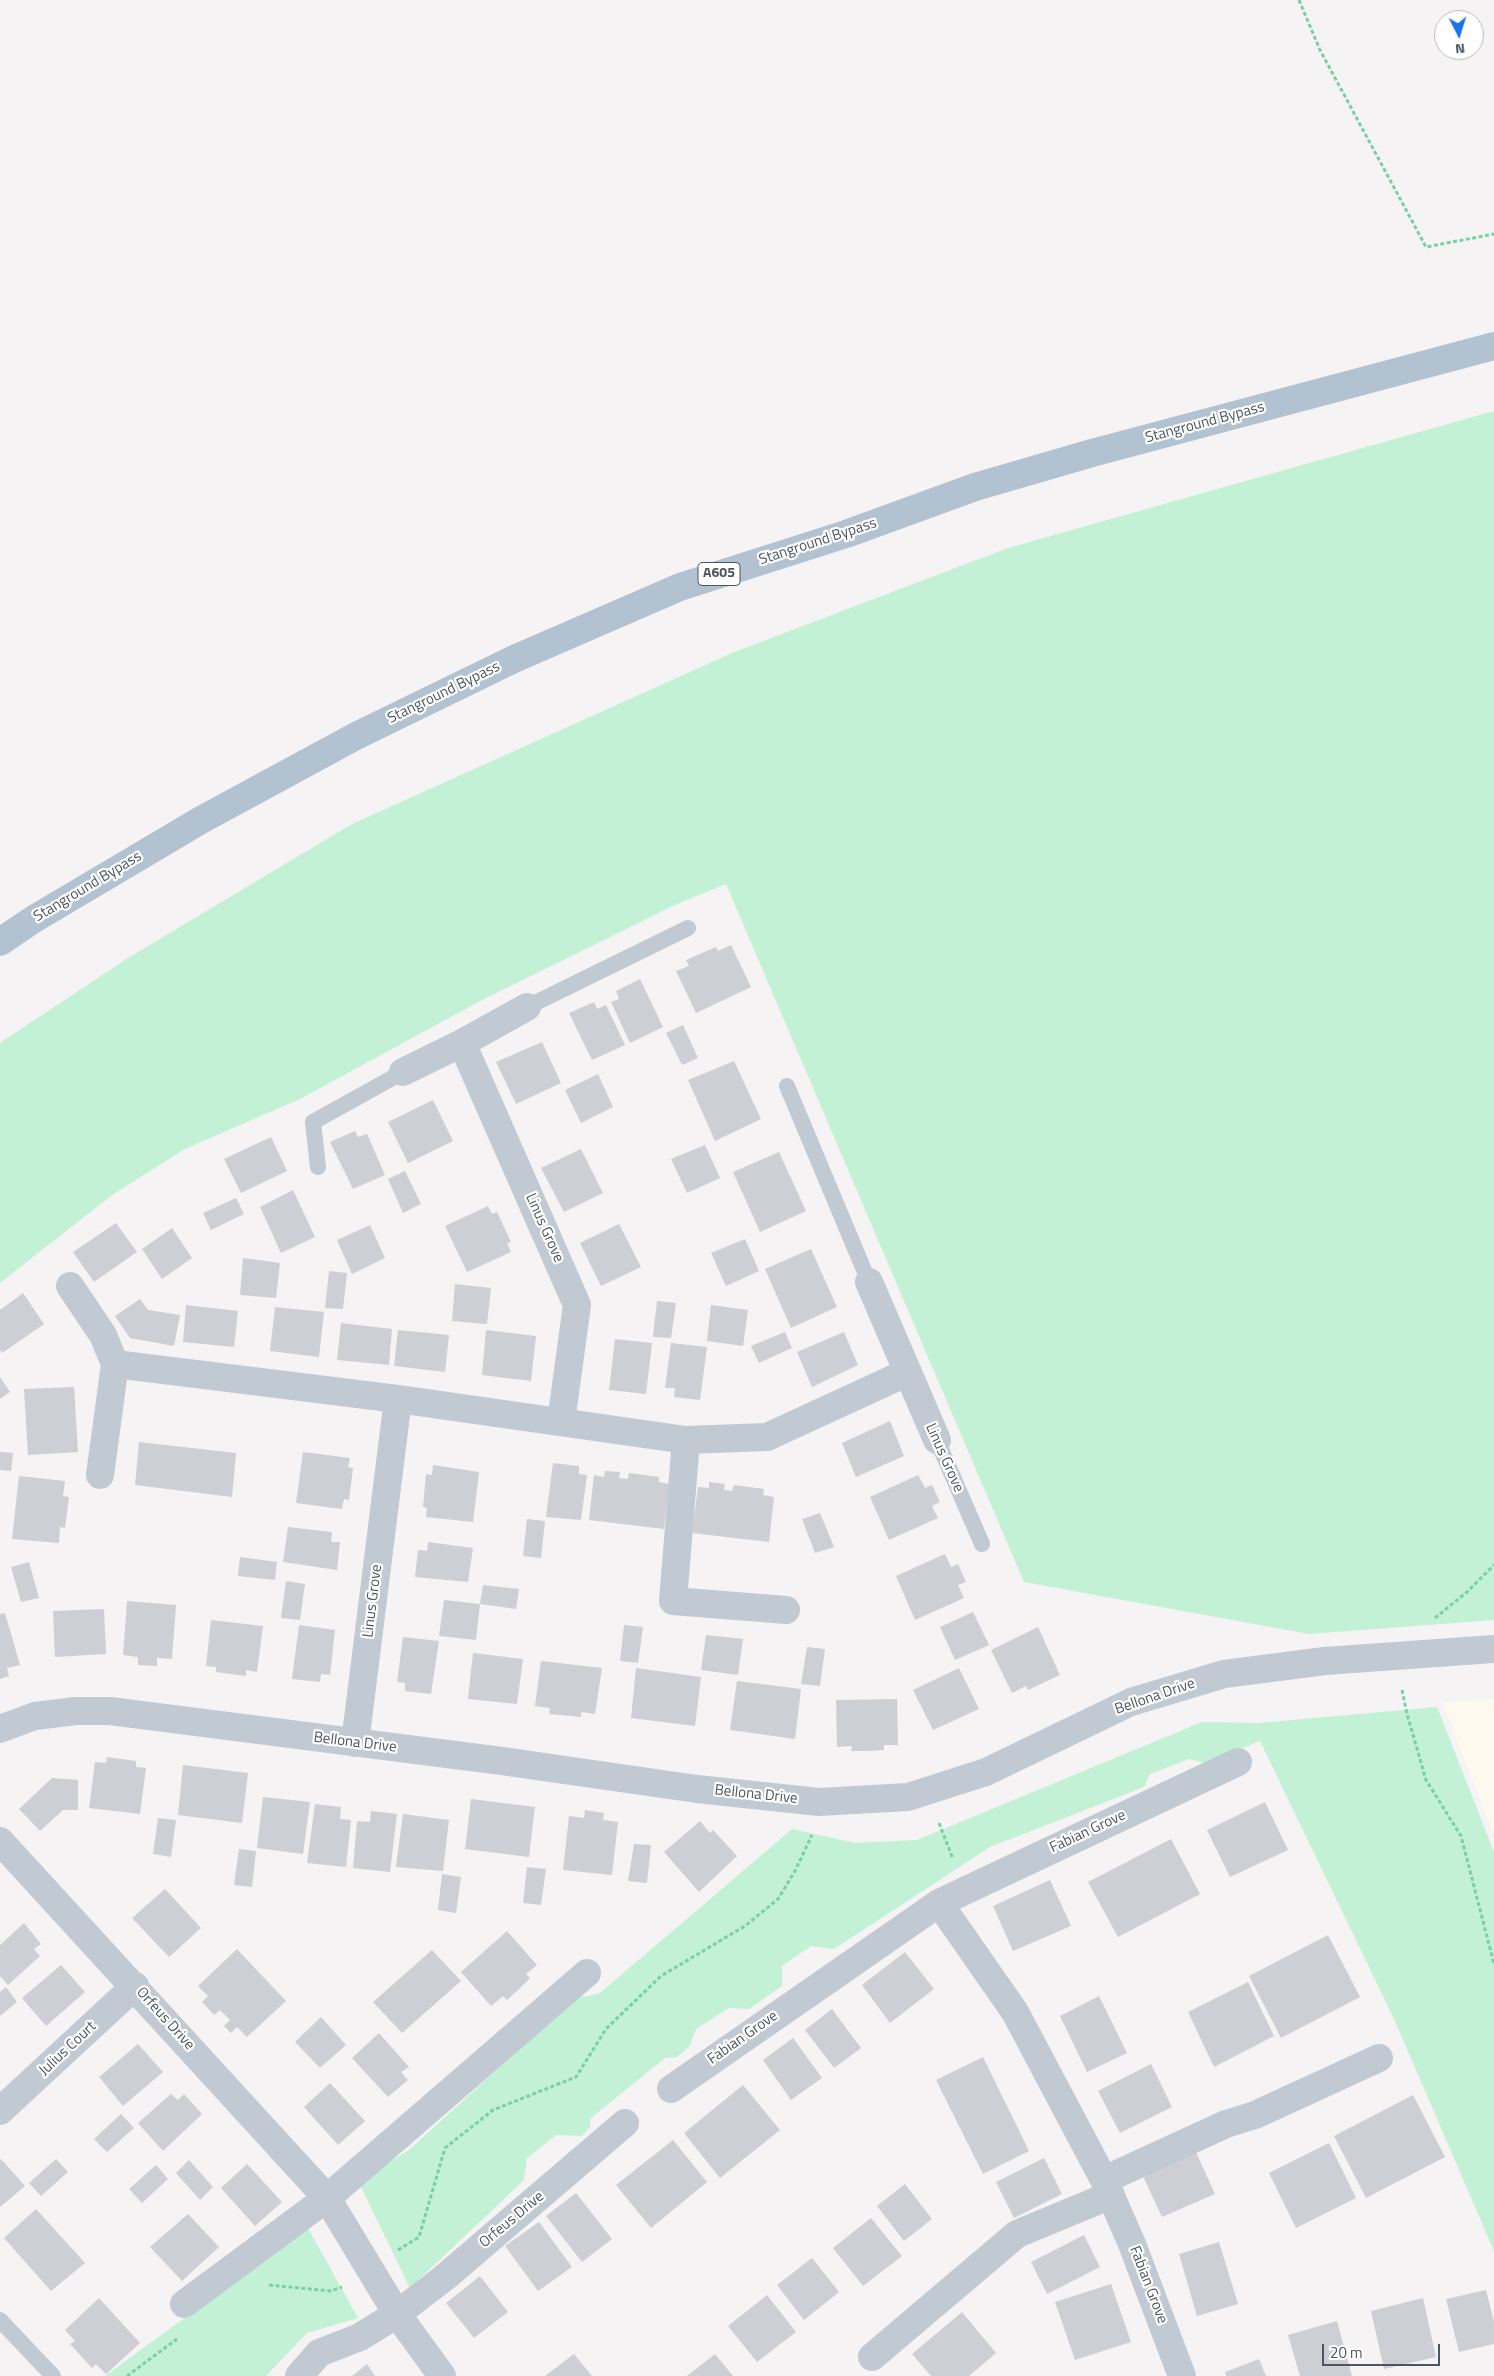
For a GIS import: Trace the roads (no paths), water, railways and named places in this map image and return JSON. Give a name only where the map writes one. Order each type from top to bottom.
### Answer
[{"type":"main road","name":"Stanground Bypass","points":[[0,942],[201,820],[356,736],[514,659],[680,587],[846,534],[975,487],[1092,453],[1494,346]]},
{"type":"street","points":[[403,1072],[462,1043],[527,1007]]},
{"type":"street","name":"Linus Grove","points":[[462,1043],[577,1304],[561,1422]]},
{"type":"street","name":"Linus Grove","points":[[869,1282],[906,1373],[937,1440]]},
{"type":"street","points":[[70,1286],[103,1335],[115,1364],[100,1475]]},
{"type":"street","points":[[115,1364],[398,1399],[686,1440],[768,1437],[906,1373]]},
{"type":"street","name":"Linus Grove","points":[[355,1743],[398,1399]]},
{"type":"street","points":[[686,1440],[673,1601],[786,1610]]},
{"type":"street","name":"Bellona Drive","points":[[0,1729],[35,1716],[76,1711],[110,1711],[697,1789],[820,1802],[908,1797],[986,1772],[1131,1702],[1224,1674],[1396,1655],[1494,1649]]},
{"type":"street","name":"Fabian Grove","points":[[671,2088],[939,1902],[1238,1762]]},
{"type":"street","name":"Orfeus Drive","points":[[0,1841],[135,1986],[327,2198],[397,2314],[442,2376]]},
{"type":"street","name":"Fabian Grove","points":[[939,1902],[1015,2012],[1107,2187],[1132,2244],[1182,2376]]},
{"type":"street","points":[[184,2304],[327,2198],[587,1974]]},
{"type":"street","name":"Julius Court","points":[[0,2111],[135,1986]]},
{"type":"street","points":[[872,2357],[1017,2234],[1226,2124],[1255,2115],[1379,2058]]},
{"type":"street","name":"Orfeus Drive","points":[[299,2376],[319,2353],[360,2338],[397,2314],[444,2278],[625,2123]]},
{"type":"lane","points":[[527,1007],[688,928]]},
{"type":"lane","points":[[318,1167],[313,1122],[403,1072]]},
{"type":"lane","name":"Linus Grove","points":[[787,1086],[869,1282]]},
{"type":"lane","name":"Linus Grove","points":[[937,1440],[982,1544]]},
{"type":"lane","points":[[0,2320],[53,2376]]}]
